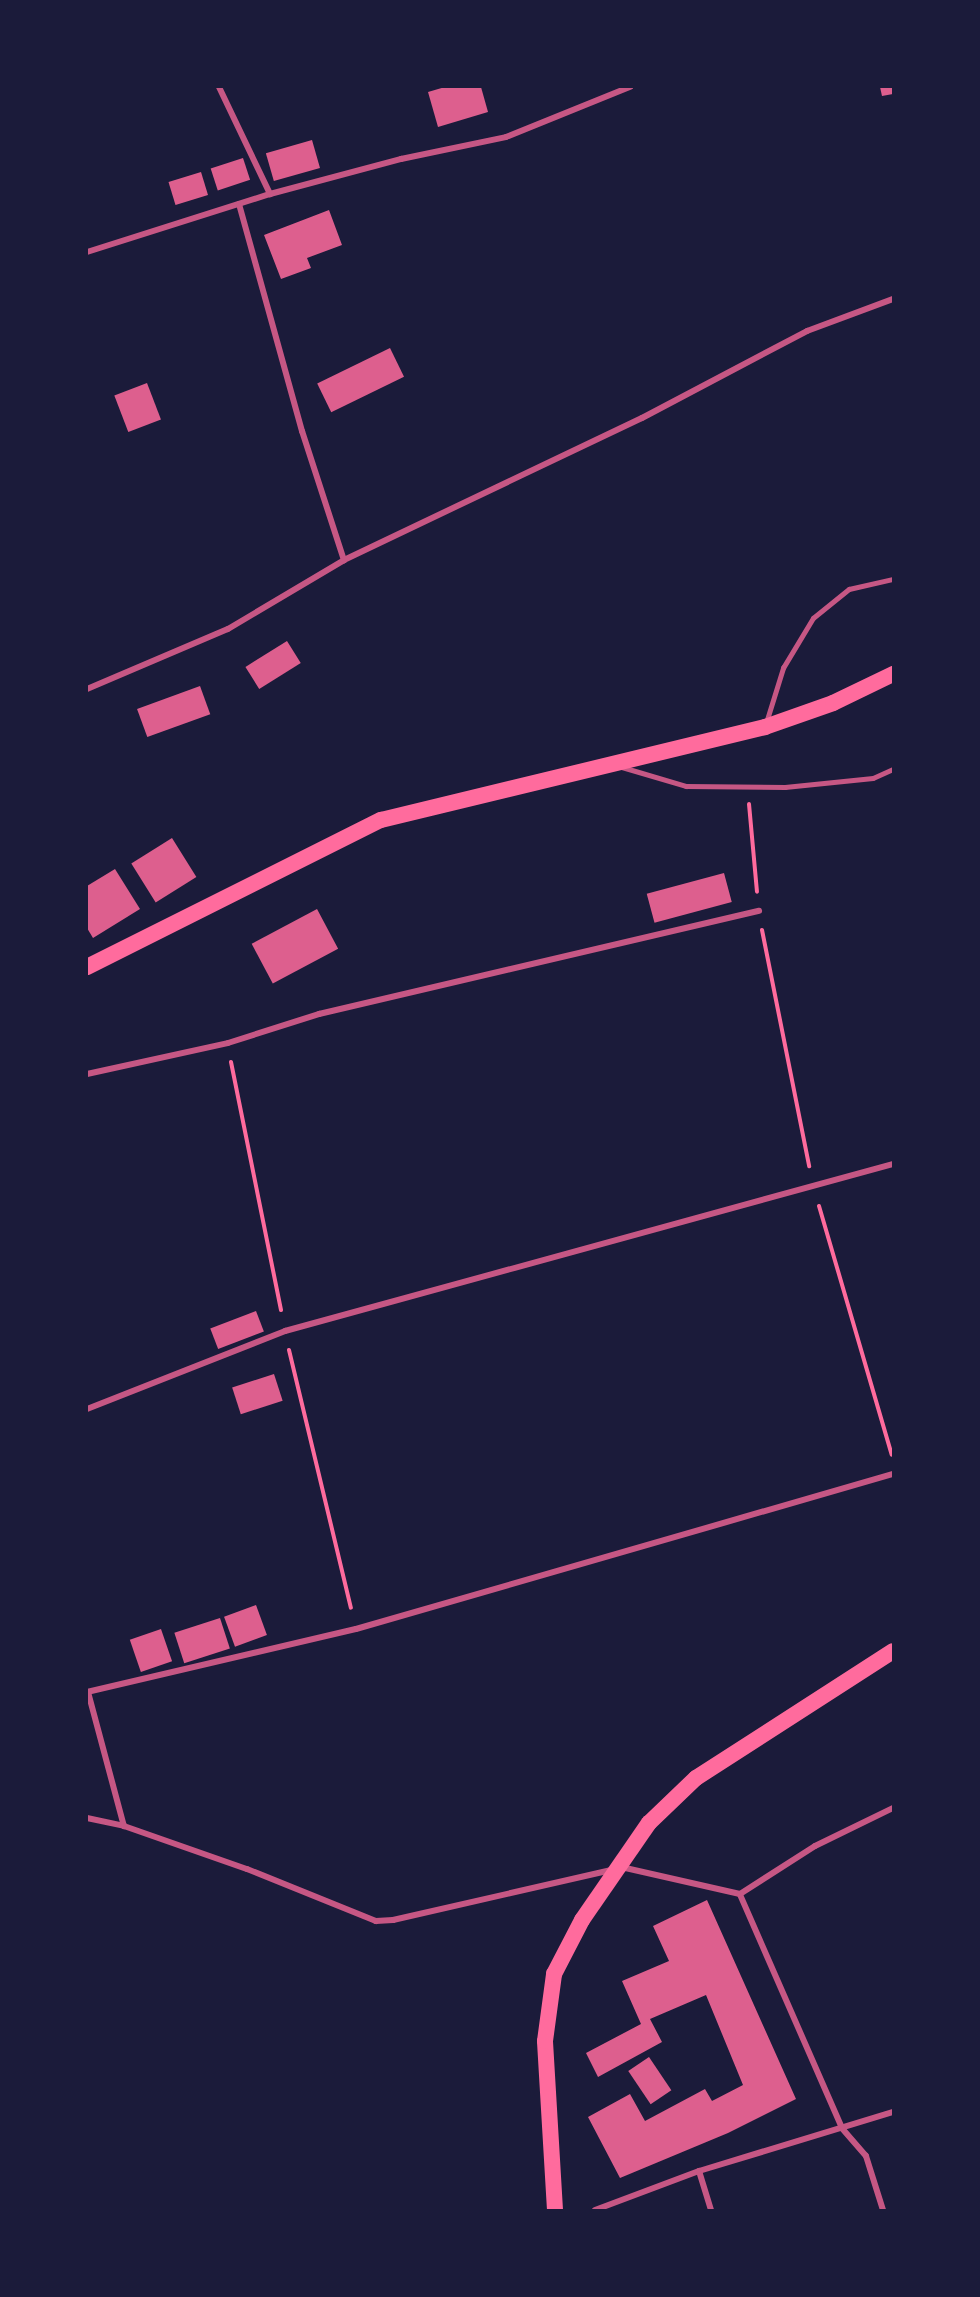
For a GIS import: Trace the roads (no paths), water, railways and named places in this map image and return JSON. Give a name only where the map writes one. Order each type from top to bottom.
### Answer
[{"type":"highway","points":[[87,967],[381,820],[765,727],[833,703],[893,674]]},
{"type":"highway","points":[[555,2210],[545,2041],[554,1974],[582,1920],[622,1867],[649,1823],[696,1778],[893,1652]]},
{"type":"street","points":[[219,87],[270,194]]},
{"type":"street","points":[[87,252],[270,194],[401,159],[506,137],[630,87]]},
{"type":"street","points":[[239,204],[302,431],[344,560]]},
{"type":"street","points":[[87,689],[228,629],[344,560],[642,417],[807,331],[893,299]]},
{"type":"street","points":[[87,1074],[228,1043],[319,1014],[759,911]]},
{"type":"street","points":[[87,1408],[285,1331],[893,1164]]},
{"type":"street","points":[[124,1826],[88,1692],[356,1629],[893,1474]]},
{"type":"street","points":[[87,1818],[124,1826],[247,1869],[376,1921],[393,1920],[622,1867],[740,1894],[815,1846],[893,1808]]},
{"type":"street","points":[[740,1894],[842,2128],[866,2156],[883,2210]]},
{"type":"street","points":[[595,2210],[699,2171],[893,2112]]},
{"type":"street","points":[[699,2171],[711,2210]]},
{"type":"lane","points":[[765,727],[783,668],[813,618],[849,589],[893,579]]},
{"type":"lane","points":[[611,764],[686,786],[785,787],[873,778],[893,769]]}]
